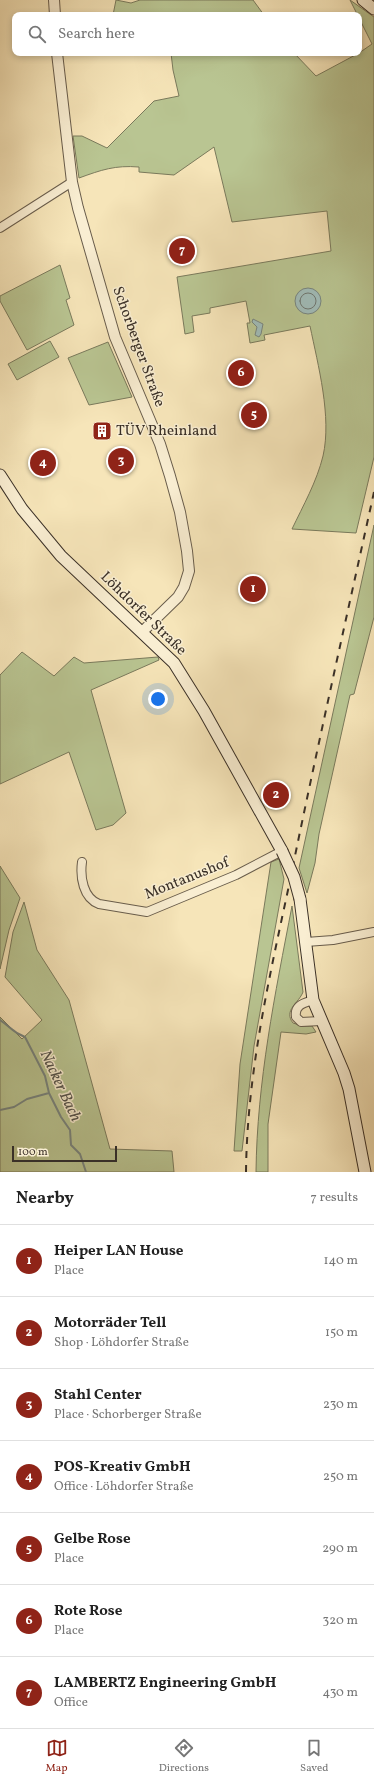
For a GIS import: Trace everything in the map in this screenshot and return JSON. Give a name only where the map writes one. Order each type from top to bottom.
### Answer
[{"type":"main road","points":[[363,0],[374,9]]},
{"type":"main road","name":"Löhdorfer Straße","points":[[0,475],[22,509],[61,556],[174,663],[282,850],[294,877],[300,899],[313,1000],[344,1073],[349,1089],[365,1172]]},
{"type":"street","points":[[54,0],[55,12]]},
{"type":"street","name":"Schorberger Straße","points":[[57,56],[72,182],[88,246],[115,337],[160,444],[180,512],[187,551],[189,571],[187,583],[178,597],[142,632]]},
{"type":"street","points":[[0,228],[72,182]]},
{"type":"street","name":"Montanushof","points":[[82,862],[81,874],[84,887],[88,896],[92,900],[99,904],[147,912],[236,875],[282,850]]},
{"type":"street","points":[[306,942],[333,940],[374,932]]},
{"type":"street","points":[[313,1000],[301,1004],[298,1007],[296,1017],[302,1022],[321,1021]]},
{"type":"green space","points":[[116,0],[131,3],[140,0],[253,0],[262,12],[114,12]]},
{"type":"green space","points":[[350,0],[374,17],[374,457],[356,533],[292,529],[317,475],[323,456],[325,441],[326,425],[323,391],[310,326],[264,335],[265,340],[250,343],[247,323],[250,323],[246,301],[210,308],[210,313],[192,316],[194,332],[185,334],[177,277],[331,251],[327,211],[232,222],[214,147],[174,175],[139,172],[139,167],[115,167],[101,170],[79,178],[73,136],[82,136],[107,148],[154,101],[179,96],[171,56],[297,56],[316,76],[353,56],[362,56],[362,51],[372,44],[362,24],[362,12],[356,12]]},
{"type":"green space","points":[[60,265],[70,298],[66,300],[74,325],[27,350],[0,301],[0,296]]},
{"type":"green space","points":[[50,341],[59,357],[17,380],[8,364]]},
{"type":"green space","points":[[108,342],[132,397],[89,405],[68,358]]},
{"type":"green space","points":[[374,525],[374,617],[354,694],[350,695],[319,834],[315,863],[307,893],[299,868]]},
{"type":"green space","points":[[22,652],[54,676],[74,657],[84,663],[158,657],[159,660],[91,690],[126,813],[113,825],[96,830],[69,752],[0,784],[0,675]]},
{"type":"green space","points":[[279,859],[284,879],[254,1046],[242,1151],[234,1151],[240,1064],[271,862]]},
{"type":"green space","points":[[0,866],[20,898],[9,930],[0,969]]},
{"type":"green space","points":[[24,902],[37,950],[69,1000],[110,1149],[172,1151],[174,1172],[0,1172],[0,1017],[22,1039],[42,1020],[5,977],[13,932]]},
{"type":"green space","points":[[292,906],[303,992],[291,1010],[290,1018],[293,1023],[302,1026],[312,1026],[316,1032],[306,1034],[281,1032],[268,1124],[268,1172],[256,1172],[257,1138],[263,1071],[273,1005]]},
{"type":"water","points":[[308,288],[317,292],[321,301],[317,310],[308,314],[299,310],[295,301],[299,292]]},
{"type":"water","points":[[253,319],[263,324],[259,337],[255,335],[257,327],[252,322]]},
{"type":"waterway","name":"Nacker Bach","points":[[0,1020],[14,1031],[25,1037],[45,1076],[49,1093],[61,1117],[70,1130],[71,1145],[80,1154],[86,1172]]},
{"type":"waterway","points":[[0,1110],[14,1107],[27,1099],[49,1093]]},
{"type":"railway","points":[[246,1172],[247,1136],[254,1065],[266,995],[319,740],[374,492]]},
{"type":"place","name":"LAMBERTZ Engineering GmbH","points":[[182,251]]},
{"type":"place","name":"Rote Rose","points":[[241,373]]},
{"type":"place","name":"Gelbe Rose","points":[[254,415]]},
{"type":"place","name":"TÜV Rheinland","points":[[102,431]]},
{"type":"place","name":"Stahl Center","points":[[121,461]]},
{"type":"place","name":"POS-Kreativ GmbH","points":[[43,463]]},
{"type":"place","name":"Heiper LAN House","points":[[253,589]]},
{"type":"place","name":"Motorräder Tell","points":[[276,795]]}]
